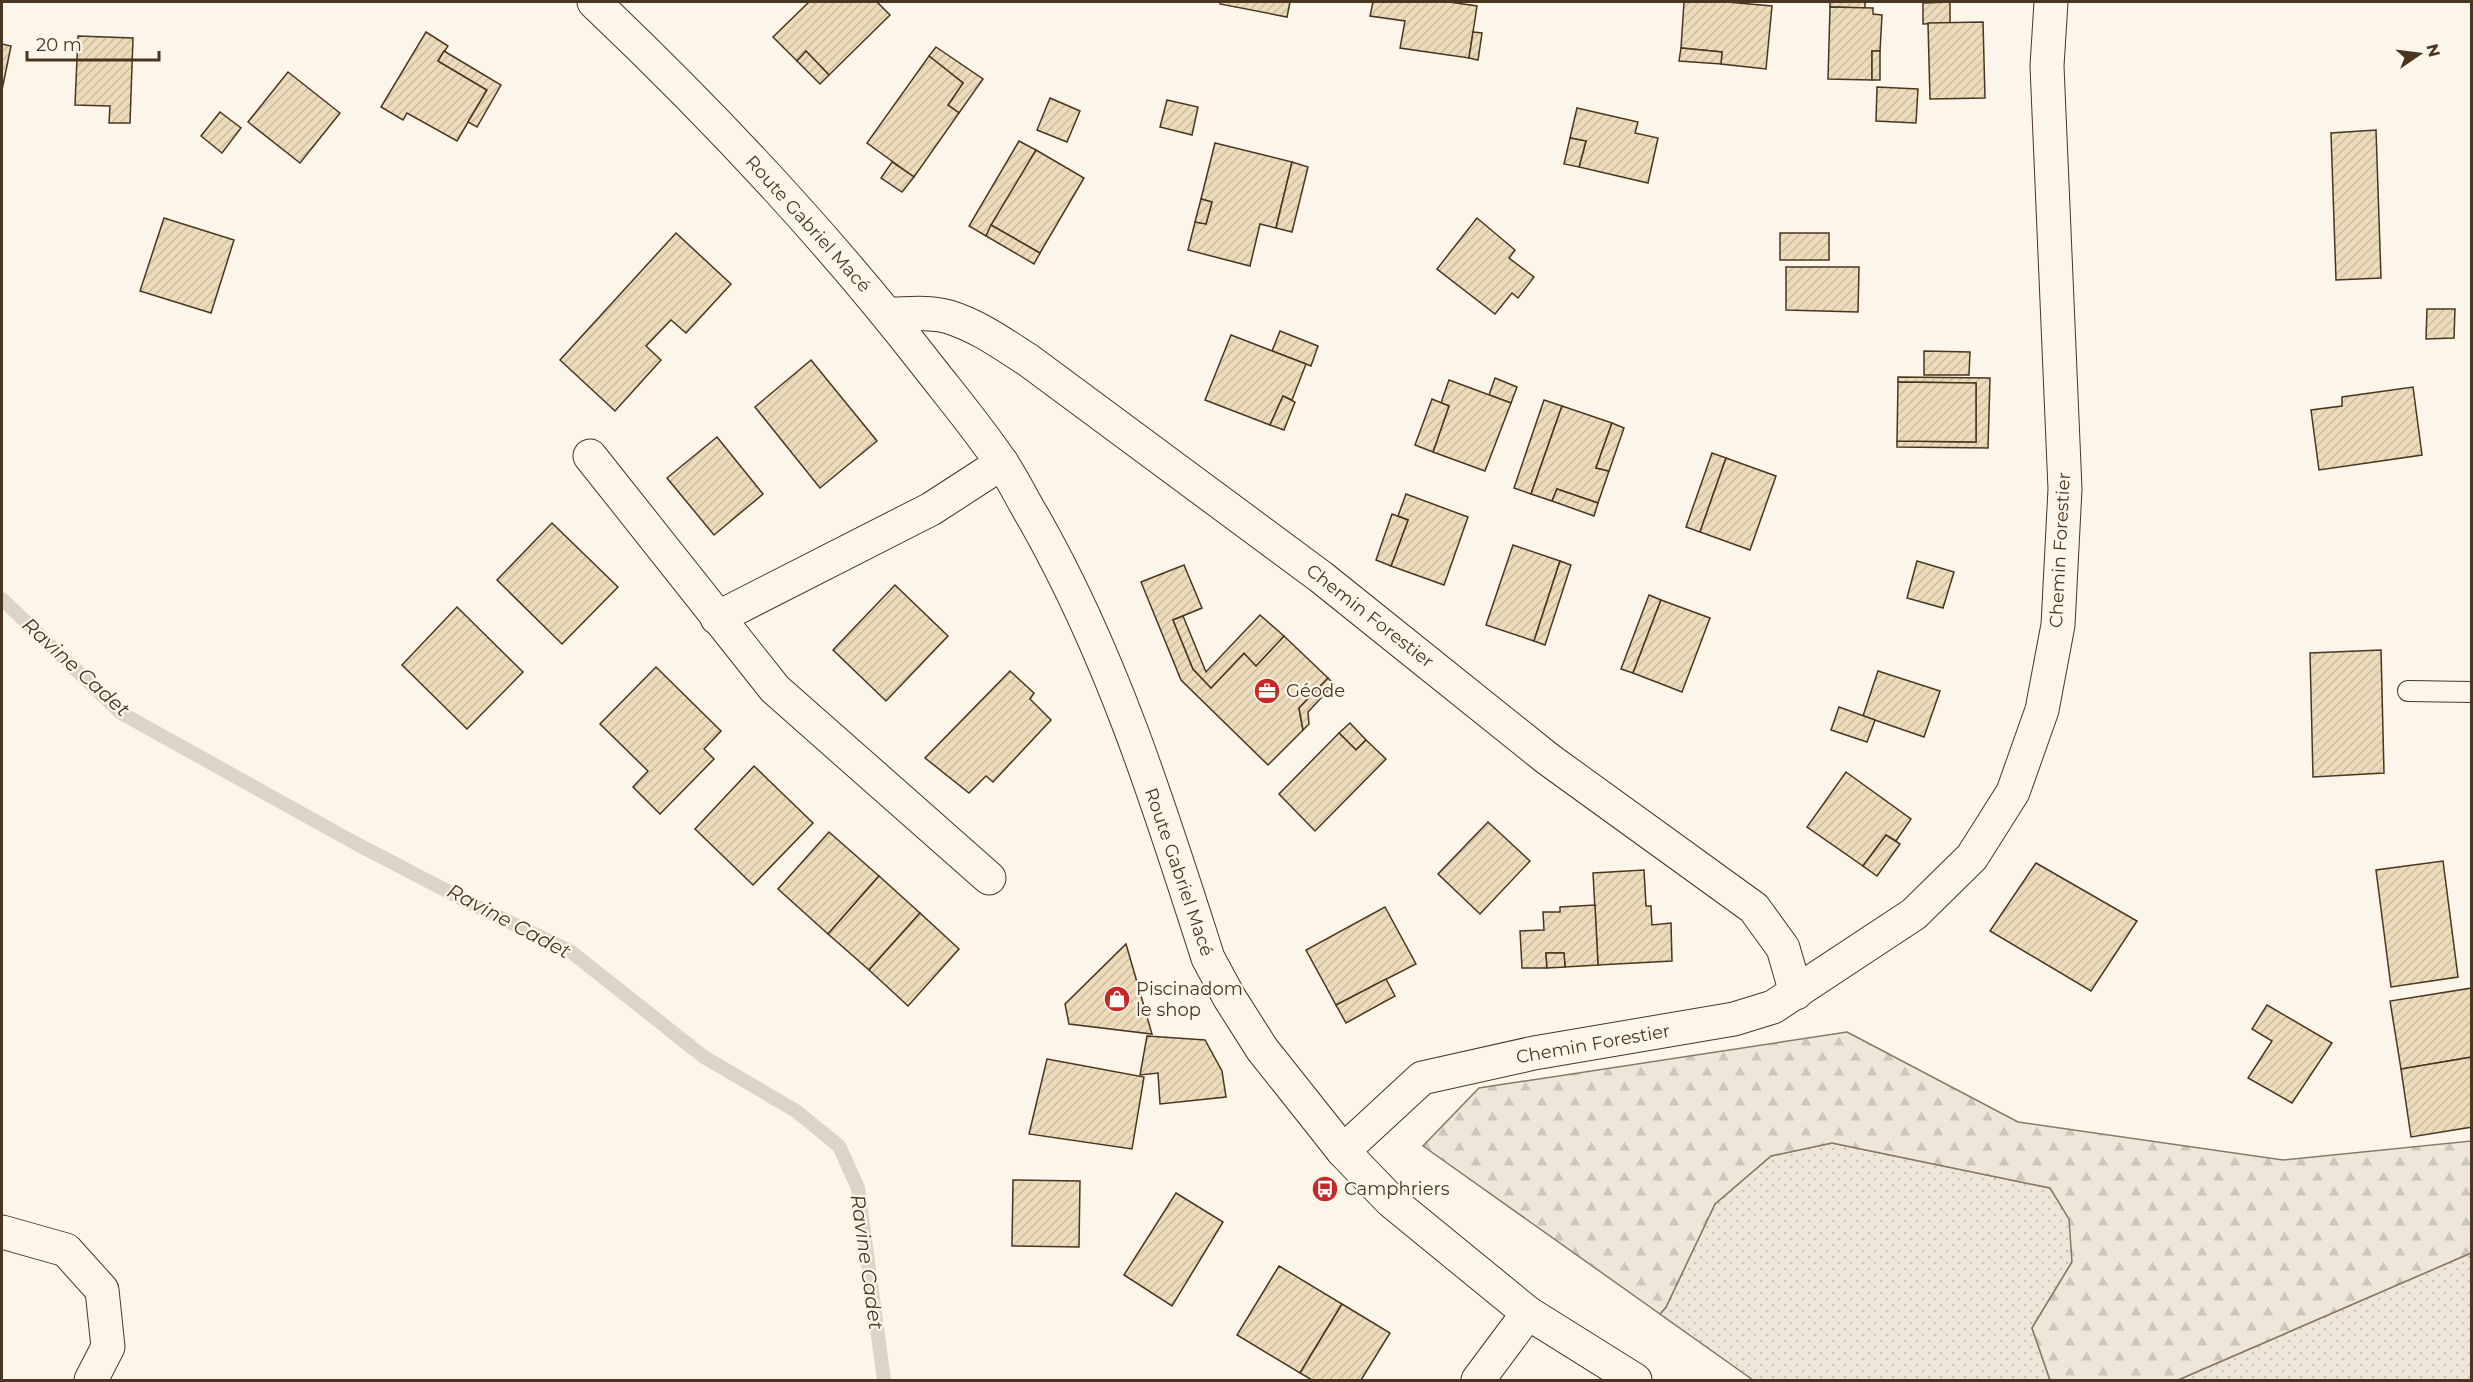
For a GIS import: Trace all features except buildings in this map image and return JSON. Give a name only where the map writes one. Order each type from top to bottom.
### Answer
[{"type":"street","name":"Route Gabriel Macé","points":[[594,2],[668,72],[786,197],[888,314],[1002,463],[1051,549],[1088,623],[1117,692],[1208,958],[1229,997],[1262,1049],[1343,1151],[1391,1201],[1528,1314],[1635,1380]]},
{"type":"street","name":"Chemin Forestier","points":[[1343,1151],[1422,1078],[1534,1053],[1734,1019],[1773,1007],[1914,914],[1972,858],[2013,792],[2042,710],[2058,625],[2065,489],[2047,66],[2052,2]]},
{"type":"street","name":"Chemin Forestier","points":[[888,314],[947,316],[983,332],[1028,360],[1321,577],[1548,759],[1754,908],[1783,948],[1796,993]]},
{"type":"street","points":[[590,456],[775,689],[989,878]]},
{"type":"street","points":[[717,618],[932,509],[1002,463]]},
{"type":"street","points":[[2,1232],[66,1250],[102,1290],[108,1347],[91,1380]]},
{"type":"street","points":[[1478,1380],[1528,1314]]},
{"type":"lane","points":[[2408,691],[2472,692]]},
{"type":"green space","points":[[1847,1032],[2018,1122],[2283,1160],[2471,1141],[2471,1253],[2178,1380],[2050,1380],[2032,1328],[2072,1262],[2069,1219],[2050,1188],[1832,1143],[1771,1156],[1715,1204],[1666,1307],[1660,1314],[1423,1146],[1479,1088]]},
{"type":"green space","points":[[1832,1143],[2050,1188],[2070,1219],[2072,1262],[2032,1328],[2050,1380],[1753,1380],[1660,1314],[1666,1307],[1715,1204],[1771,1156]]},
{"type":"green space","points":[[2471,1253],[2471,1380],[2178,1380]]},
{"type":"waterway","name":"Ravine Cadet","points":[[2,599],[121,713],[355,843],[474,905],[570,951],[704,1057],[796,1111],[839,1146],[858,1188],[884,1380]]},
{"type":"place","name":"Géode","points":[[1267,691]]},
{"type":"place","name":"Piscinadom le shop","points":[[1117,999]]},
{"type":"place","name":"Camphriers","points":[[1325,1189]]}]
